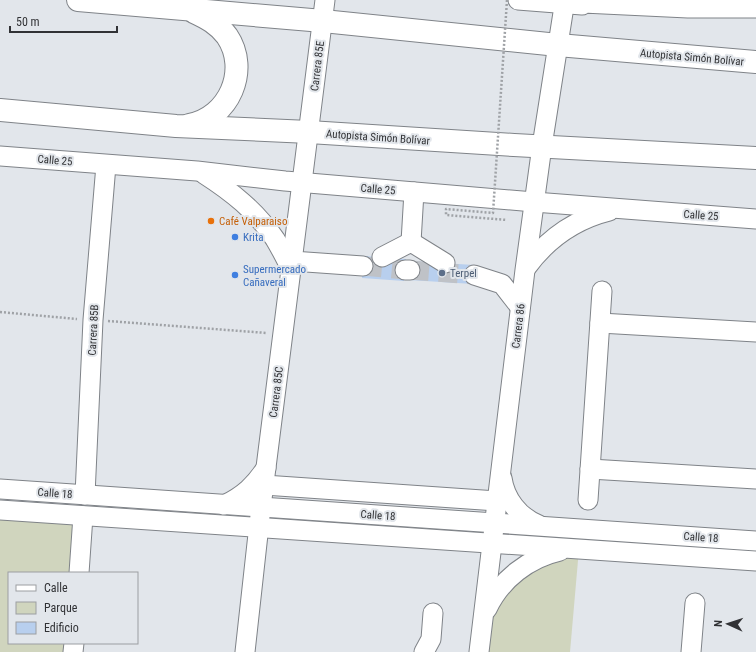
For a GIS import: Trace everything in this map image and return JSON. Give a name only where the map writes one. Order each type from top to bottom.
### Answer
[{"type":"highway","name":"Autopista Simón Bolívar","points":[[78,0],[189,9],[324,10],[558,45],[756,62]]},
{"type":"highway","points":[[176,126],[199,123],[211,117],[229,97],[236,80],[236,62],[227,36],[213,22],[189,9]]},
{"type":"highway","name":"Autopista Simón Bolívar","points":[[0,110],[176,126],[309,132],[756,158]]},
{"type":"street","points":[[518,0],[582,4],[639,3],[756,8]]},
{"type":"street","name":"Carrera 86","points":[[479,652],[520,307],[542,146],[564,2]]},
{"type":"street","name":"Carrera 85E","points":[[309,132],[324,10]]},
{"type":"street","name":"Carrera 85C","points":[[244,652],[309,132]]},
{"type":"street","name":"Calle 25","points":[[0,156],[197,171],[302,183],[756,218]]},
{"type":"street","name":"Carrera 85B","points":[[85,495],[93,320],[106,165]]},
{"type":"street","points":[[197,171],[227,188],[253,211],[275,239],[292,265],[363,266]]},
{"type":"street","points":[[411,242],[414,192]]},
{"type":"street","points":[[525,270],[543,247],[565,229],[593,216],[624,209]]},
{"type":"street","points":[[382,257],[411,242]]},
{"type":"street","points":[[411,242],[445,263]]},
{"type":"street","points":[[474,275],[502,284],[520,307]]},
{"type":"street","points":[[588,500],[602,291]]},
{"type":"street","points":[[600,323],[756,332]]},
{"type":"street","points":[[502,468],[503,483],[516,510],[528,520],[542,526]]},
{"type":"street","points":[[590,469],[756,479]]},
{"type":"street","points":[[224,505],[249,490],[258,479],[265,476]]},
{"type":"street","name":"Calle 18","points":[[265,476],[497,501]]},
{"type":"street","name":"Calle 18","points":[[0,489],[756,541]]},
{"type":"street","name":"Calle 18","points":[[0,510],[756,561]]},
{"type":"street","points":[[79,572],[83,516]]},
{"type":"street","points":[[223,525],[234,532],[244,542],[255,564]]},
{"type":"street","points":[[483,615],[499,589],[521,568],[549,554],[569,549],[579,549]]},
{"type":"street","points":[[691,652],[695,603]]},
{"type":"street","points":[[424,652],[431,639],[433,613]]},
{"type":"path","points":[[507,0],[493,213],[446,209],[446,215],[508,220]]},
{"type":"path","points":[[0,312],[269,333]]},
{"type":"green space","points":[[0,519],[76,524],[73,572],[8,572],[8,644],[67,644],[66,652],[0,652]]},
{"type":"green space","points":[[579,549],[570,652],[479,652],[506,581]]},
{"type":"building","points":[[364,256],[406,259],[404,281],[362,278]]},
{"type":"building","name":"Terpel","points":[[411,261],[474,265],[473,284],[409,280]]},
{"type":"tunnel","points":[[363,266],[405,270]]},
{"type":"tunnel","points":[[410,270],[474,275]]},
{"type":"place","name":"Café Valparaiso","points":[[211,221]]},
{"type":"place","name":"Krita","points":[[235,237]]},
{"type":"place","name":"Terpel","points":[[442,273]]},
{"type":"place","name":"Supermercado Cañaveral","points":[[235,275]]}]
